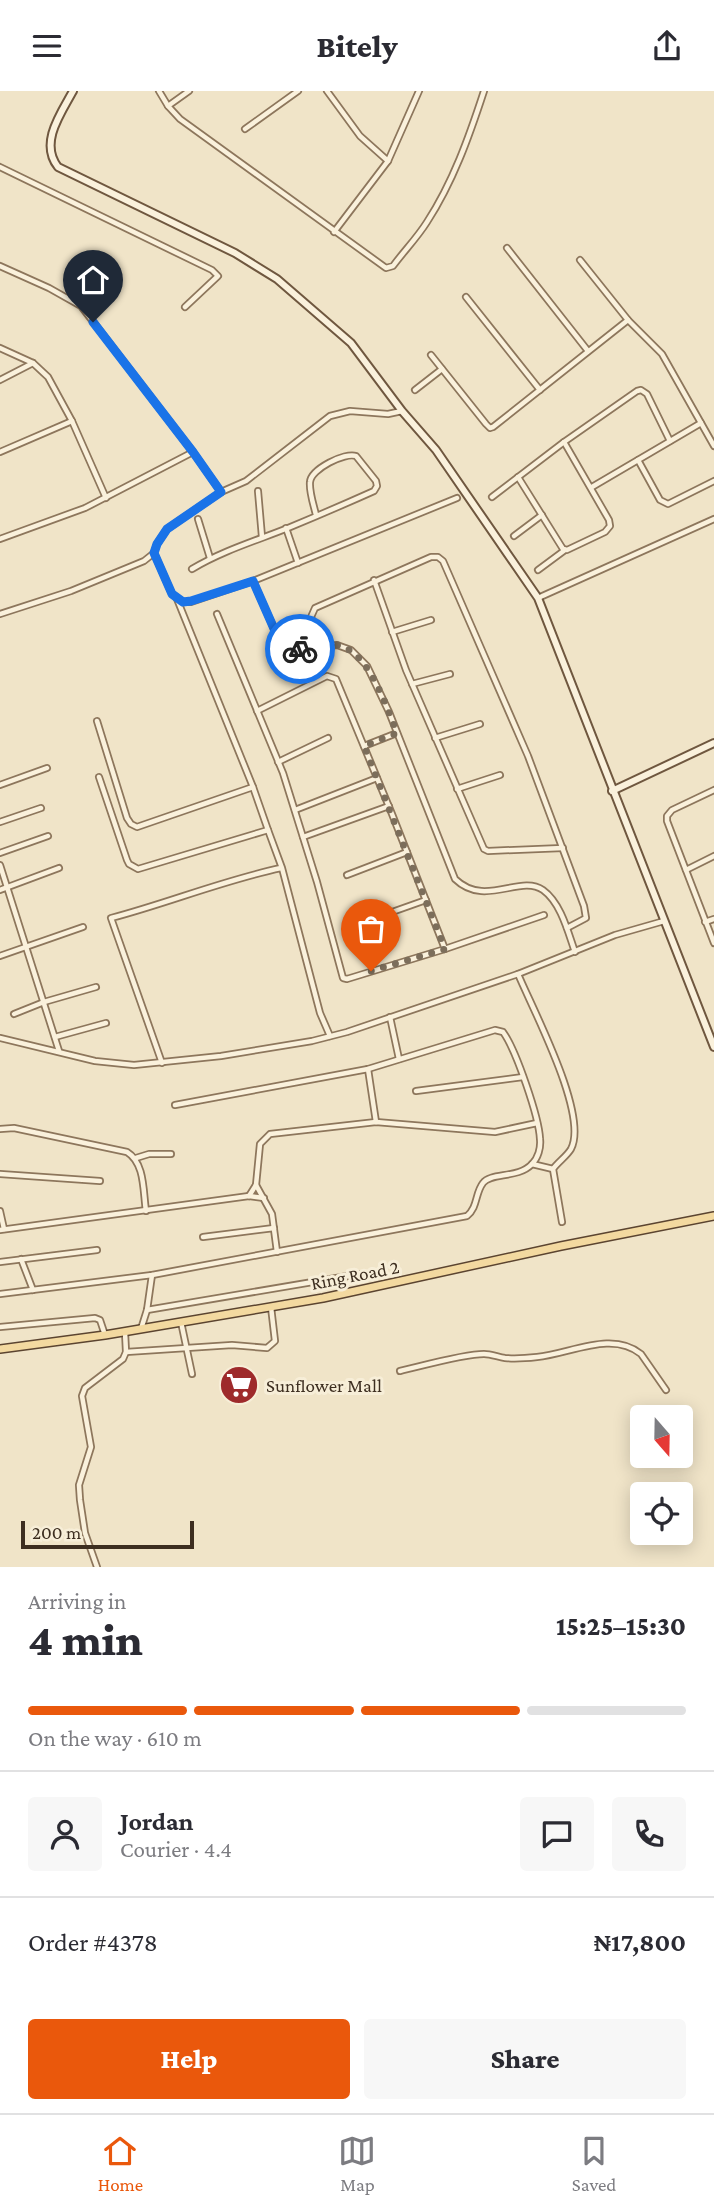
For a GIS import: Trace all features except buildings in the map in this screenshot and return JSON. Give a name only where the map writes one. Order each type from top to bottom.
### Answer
[{"type":"main road","name":"Ring Road 2","points":[[0,1349],[125,1332],[271,1307],[714,1216]]},
{"type":"street","points":[[73,91],[51,140],[50,151],[58,167],[235,253],[277,279],[351,343],[402,411],[436,450],[538,598],[714,1047]]},
{"type":"street","points":[[159,91],[180,119],[386,268],[393,266],[426,224],[441,198],[468,141],[484,91]]},
{"type":"street","points":[[168,106],[189,91]]},
{"type":"street","points":[[245,129],[298,91]]},
{"type":"street","points":[[327,91],[360,136],[388,161]]},
{"type":"street","points":[[334,232],[388,161],[419,91]]},
{"type":"street","points":[[0,167],[212,270],[218,276],[185,307]]},
{"type":"street","points":[[507,248],[588,351]]},
{"type":"street","points":[[580,260],[628,320],[662,354],[714,446]]},
{"type":"street","points":[[0,266],[81,306],[221,492]]},
{"type":"street","points":[[466,296],[540,390]]},
{"type":"street","points":[[430,355],[490,428],[628,320]]},
{"type":"street","points":[[0,348],[33,363],[48,377],[72,421],[106,498]]},
{"type":"street","points":[[0,380],[33,363]]},
{"type":"street","points":[[415,390],[442,369]]},
{"type":"street","points":[[492,497],[564,442],[641,390],[647,394],[670,441]]},
{"type":"street","points":[[0,614],[127,569],[154,553],[167,529],[221,492],[246,481],[330,416],[350,411],[388,414],[402,411]]},
{"type":"street","points":[[0,452],[72,421]]},
{"type":"street","points":[[592,487],[701,423]]},
{"type":"street","points":[[538,570],[565,550],[606,532],[610,526],[592,487],[564,442]]},
{"type":"street","points":[[0,539],[106,498],[193,452]]},
{"type":"street","points":[[192,569],[210,558],[286,528],[374,491],[376,481],[356,456],[345,455],[312,476],[310,482],[316,515]]},
{"type":"street","points":[[638,460],[660,501],[664,503],[668,504],[714,481]]},
{"type":"street","points":[[518,477],[565,550]]},
{"type":"street","points":[[258,491],[262,537]]},
{"type":"street","points":[[154,553],[172,594],[183,602],[197,600],[253,581],[457,499]]},
{"type":"street","points":[[514,536],[542,515]]},
{"type":"street","points":[[198,519],[210,558]]},
{"type":"street","points":[[538,598],[714,519]]},
{"type":"street","points":[[286,528],[298,563]]},
{"type":"street","points":[[320,647],[311,617],[315,608],[431,557],[438,557],[443,561],[528,756],[584,906],[586,918],[567,928]]},
{"type":"street","points":[[374,580],[412,684],[484,849],[563,848]]},
{"type":"street","points":[[253,581],[279,640],[298,649],[337,645],[351,650],[367,666],[397,733],[455,879],[470,890],[483,892],[531,886],[541,888],[551,898],[567,928],[575,952]]},
{"type":"street","points":[[177,599],[253,787],[282,868],[320,1013],[330,1036]]},
{"type":"street","points":[[217,614],[295,810],[343,978],[445,949],[544,915]]},
{"type":"street","points":[[392,632],[431,619]]},
{"type":"street","points":[[412,684],[450,674]]},
{"type":"street","points":[[257,711],[327,676],[336,679],[445,949]]},
{"type":"street","points":[[97,721],[127,818],[137,827],[253,787]]},
{"type":"street","points":[[435,737],[480,724]]},
{"type":"street","points":[[364,746],[397,733]]},
{"type":"street","points":[[278,762],[328,739]]},
{"type":"street","points":[[612,791],[714,743]]},
{"type":"street","points":[[0,786],[47,768]]},
{"type":"street","points":[[457,789],[500,775]]},
{"type":"street","points":[[99,777],[127,860],[138,869],[268,830]]},
{"type":"street","points":[[295,810],[377,778]]},
{"type":"street","points":[[714,790],[672,810],[667,816],[714,943]]},
{"type":"street","points":[[303,838],[389,806]]},
{"type":"street","points":[[0,822],[41,808]]},
{"type":"street","points":[[0,853],[48,836]]},
{"type":"street","points":[[347,875],[407,852]]},
{"type":"street","points":[[686,870],[714,856]]},
{"type":"street","points":[[0,865],[60,1052]]},
{"type":"street","points":[[0,890],[59,868]]},
{"type":"street","points":[[162,1063],[111,918],[196,894],[250,875],[282,868]]},
{"type":"street","points":[[361,923],[426,900]]},
{"type":"street","points":[[705,922],[714,919]]},
{"type":"street","points":[[0,1038],[114,1064],[162,1063],[221,1056],[330,1036],[518,974],[615,935],[664,921]]},
{"type":"street","points":[[0,956],[83,927]]},
{"type":"street","points":[[518,974],[569,1095],[575,1124],[571,1150],[553,1169]]},
{"type":"street","points":[[14,1014],[96,987]]},
{"type":"street","points":[[390,1017],[399,1059]]},
{"type":"street","points":[[55,1037],[106,1023]]},
{"type":"street","points":[[0,1294],[152,1275],[467,1216],[474,1210],[486,1179],[511,1176],[532,1164],[539,1153],[537,1123],[523,1077],[508,1039],[503,1032],[495,1030],[368,1069],[175,1105]]},
{"type":"street","points":[[368,1069],[376,1122]]},
{"type":"street","points":[[416,1091],[523,1077]]},
{"type":"street","points":[[248,1196],[256,1185],[260,1144],[270,1134],[376,1122],[495,1132],[537,1123]]},
{"type":"street","points":[[0,1129],[26,1131],[127,1153],[136,1158],[149,1154],[171,1154]]},
{"type":"street","points":[[136,1158],[146,1211]]},
{"type":"street","points":[[532,1164],[553,1169]]},
{"type":"street","points":[[553,1169],[562,1222]]},
{"type":"street","points":[[0,1174],[100,1181]]},
{"type":"street","points":[[256,1185],[272,1214],[277,1252]]},
{"type":"street","points":[[0,1211],[2,1230],[248,1196],[264,1198]]},
{"type":"street","points":[[203,1237],[274,1228]]},
{"type":"street","points":[[0,1262],[97,1250]]},
{"type":"street","points":[[21,1259],[33,1290]]},
{"type":"street","points":[[147,1310],[360,1273]]},
{"type":"street","points":[[141,1329],[152,1275]]},
{"type":"street","points":[[127,1352],[232,1345],[262,1348],[271,1346],[276,1337],[271,1307]]},
{"type":"street","points":[[0,1327],[95,1318],[100,1320],[105,1335]]},
{"type":"street","points":[[181,1322],[192,1374]]},
{"type":"street","points":[[97,1567],[85,1533],[80,1500],[79,1485],[91,1447],[82,1396],[85,1388],[123,1359],[127,1352],[125,1332]]},
{"type":"street","points":[[400,1371],[483,1354],[533,1358],[594,1345],[617,1344],[641,1354],[666,1390]]},
{"type":"way so far","points":[[300,649],[337,645],[351,650],[367,666],[397,733],[364,746],[445,949],[371,971]]},
{"type":"place","name":"Sunflower Mall","points":[[239,1385]]},
{"type":"route","points":[[93,322],[221,492],[167,529],[157,544],[154,553],[172,594],[183,602],[191,601],[253,581],[279,640],[300,649]]}]
